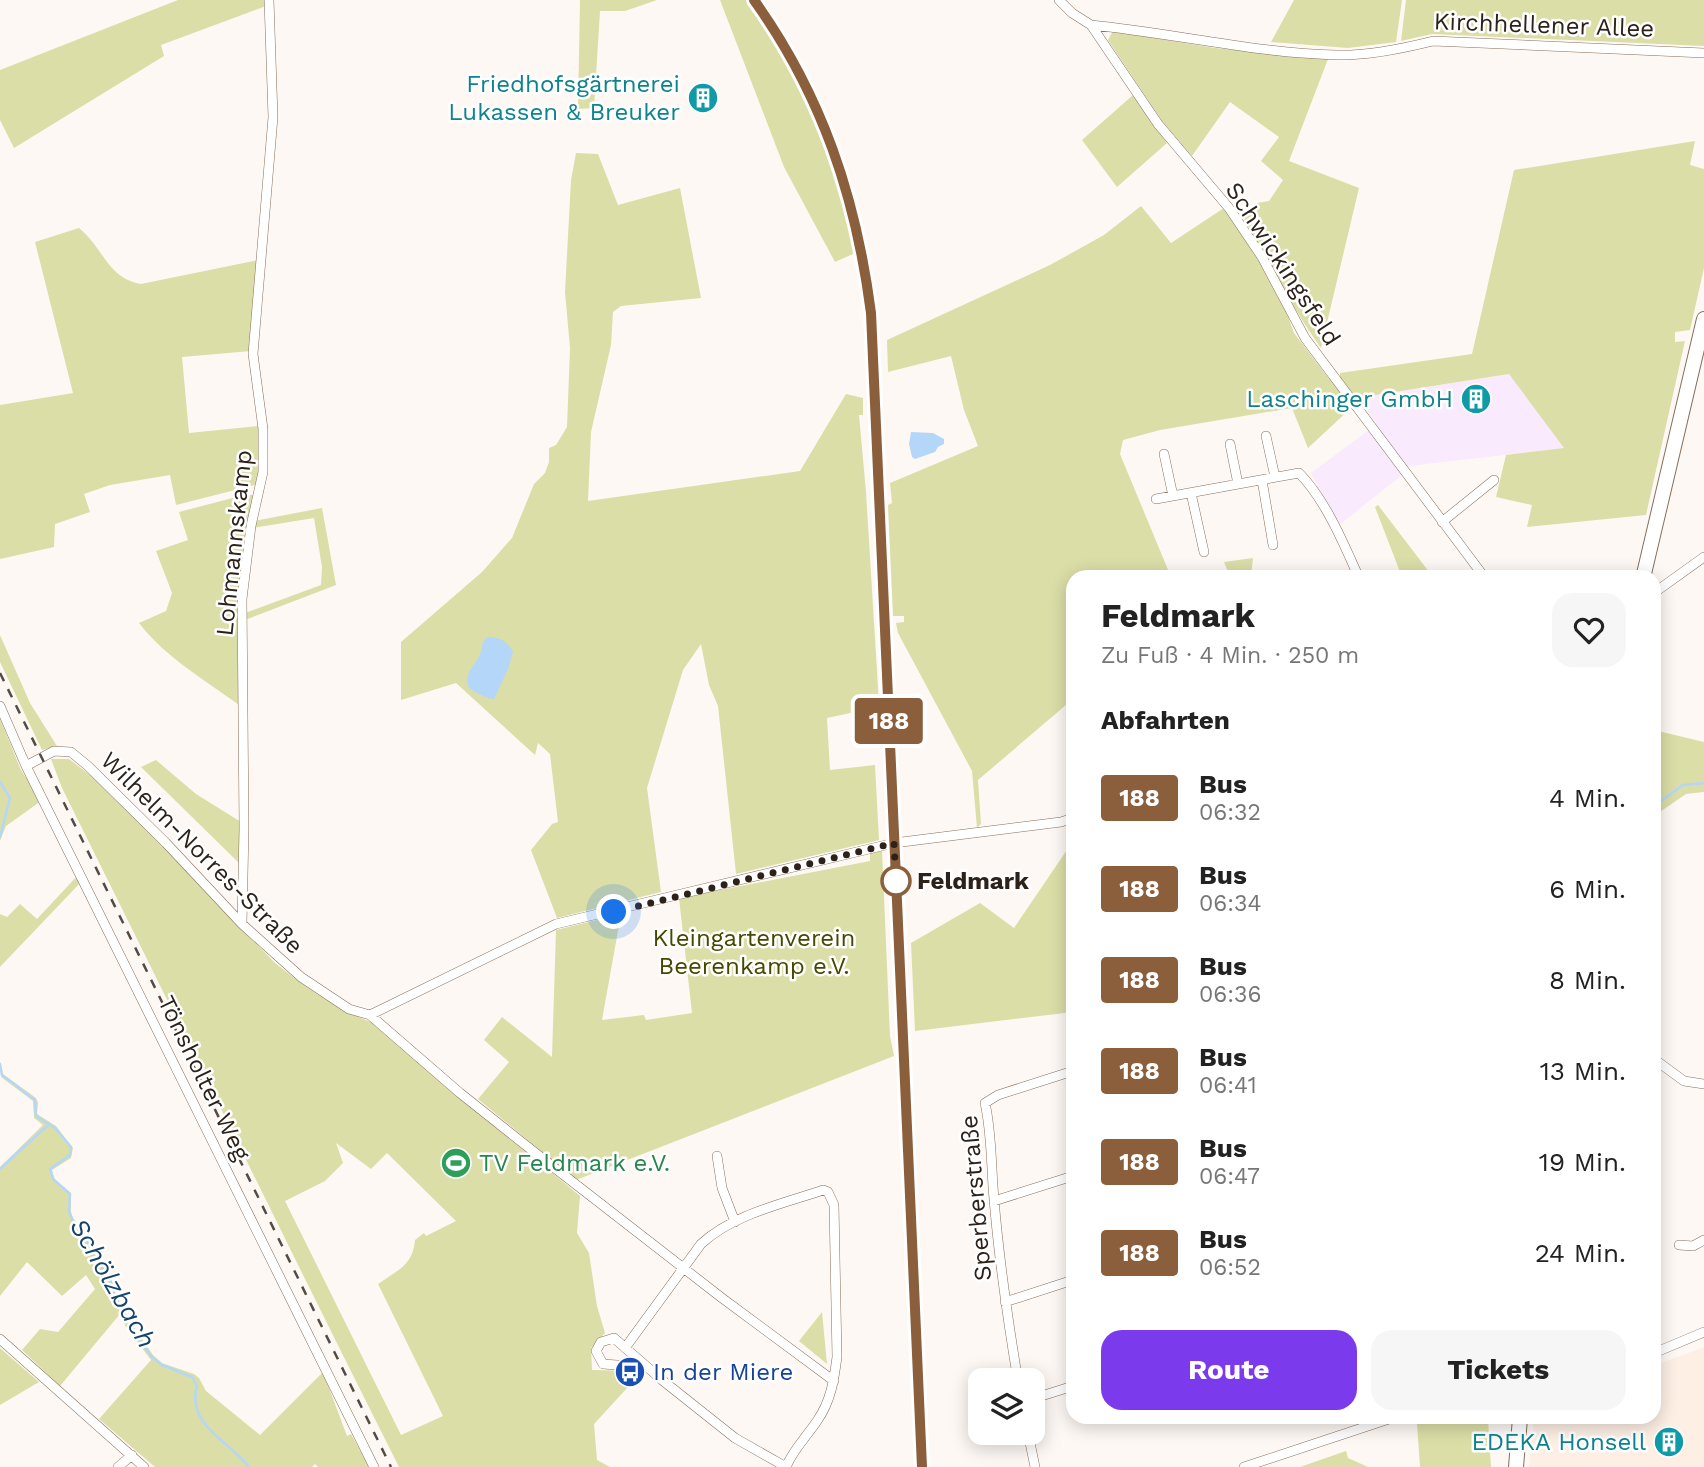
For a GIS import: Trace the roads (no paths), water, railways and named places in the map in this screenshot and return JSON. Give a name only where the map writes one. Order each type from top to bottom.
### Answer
[{"type":"main road","points":[[754,0],[800,73],[825,128],[846,186],[863,253],[871,313],[922,1467]]},
{"type":"main road","points":[[1645,570],[1704,319]]},
{"type":"main road","points":[[1517,1467],[1520,1424]]},
{"type":"street","name":"Lohmannskamp","points":[[242,924],[242,599],[251,526],[264,472],[264,429],[253,354],[273,117],[269,0]]},
{"type":"street","name":"Schwickingsfeld","points":[[1059,0],[1072,13],[1091,25],[1158,124],[1229,208],[1262,257],[1305,338],[1479,570]]},
{"type":"street","name":"Kirchhellener Allee","points":[[1091,25],[1235,47],[1339,55],[1433,41],[1704,53]]},
{"type":"street","points":[[1266,436],[1275,477]]},
{"type":"street","points":[[1230,444],[1238,484]]},
{"type":"street","points":[[1164,454],[1173,496]]},
{"type":"street","points":[[1156,499],[1299,472],[1338,532],[1355,570]]},
{"type":"street","points":[[1262,480],[1273,545]]},
{"type":"street","points":[[1442,522],[1494,480]]},
{"type":"street","points":[[1191,493],[1204,552]]},
{"type":"street","points":[[1661,588],[1704,557]]},
{"type":"street","name":"Tönsholter Weg","points":[[0,706],[26,766],[374,1467]]},
{"type":"street","name":"Wilhelm-Norres-Straße","points":[[26,766],[54,751],[71,752],[166,844],[242,924],[301,977],[349,1009],[370,1015],[460,1093],[545,1161],[834,1381]]},
{"type":"street","points":[[370,1015],[556,924],[894,843],[1066,820]]},
{"type":"street","points":[[1661,1064],[1684,1081],[1704,1084]]},
{"type":"street","name":"Sperberstraße","points":[[1016,1368],[1005,1302],[985,1103],[998,1094],[1066,1073]]},
{"type":"street","points":[[717,1156],[722,1188],[735,1222]]},
{"type":"street","points":[[994,1201],[1066,1178]]},
{"type":"street","points":[[625,1348],[701,1244],[713,1232],[823,1190],[828,1192],[832,1198],[837,1357],[834,1381],[823,1411],[786,1467],[735,1438],[645,1367],[614,1338],[601,1342],[596,1350],[603,1364],[645,1367]]},
{"type":"street","points":[[1679,1245],[1693,1246],[1704,1240]]},
{"type":"street","points":[[1005,1302],[1066,1282]]},
{"type":"street","points":[[1661,1350],[1704,1332]]},
{"type":"street","points":[[0,1339],[144,1467]]},
{"type":"street","points":[[1045,1395],[1066,1388]]},
{"type":"street","points":[[1244,1467],[1374,1424]]},
{"type":"street","points":[[1030,1445],[1035,1467]]},
{"type":"street","points":[[118,1467],[132,1455]]},
{"type":"water","points":[[911,432],[933,433],[944,439],[944,444],[935,452],[915,459],[909,444]]},
{"type":"water","points":[[487,637],[503,640],[513,652],[494,699],[484,697],[469,688],[467,678]]},
{"type":"waterway","name":"Schölzbach","points":[[0,782],[10,798],[0,837]]},
{"type":"waterway","points":[[1661,801],[1683,785],[1704,783]]},
{"type":"waterway","name":"Schölzbach","points":[[0,1064],[2,1075],[35,1100],[36,1116],[55,1128],[71,1147],[70,1155],[50,1169],[53,1179],[70,1194],[69,1211],[72,1219],[112,1283],[115,1296],[138,1338],[152,1357],[162,1365],[192,1377],[197,1386],[195,1400],[203,1422],[249,1467]]},
{"type":"waterway","points":[[0,1169],[49,1124]]},
{"type":"railway","points":[[0,673],[391,1467]]},
{"type":"place","name":"Friedhofsgärtnerei Lukassen & Breuker","points":[[703,98]]},
{"type":"place","name":"Laschinger GmbH","points":[[1476,399]]},
{"type":"place","name":"Feldmark","points":[[896,881]]},
{"type":"place","name":"TV Feldmark e.V.","points":[[456,1163]]},
{"type":"place","name":"In der Miere","points":[[630,1372]]},
{"type":"place","name":"EDEKA Honsell","points":[[1669,1442]]},
{"type":"park label","name":"Kleingartenverein Beerenkamp e.V.","points":[[754,952]]}]
